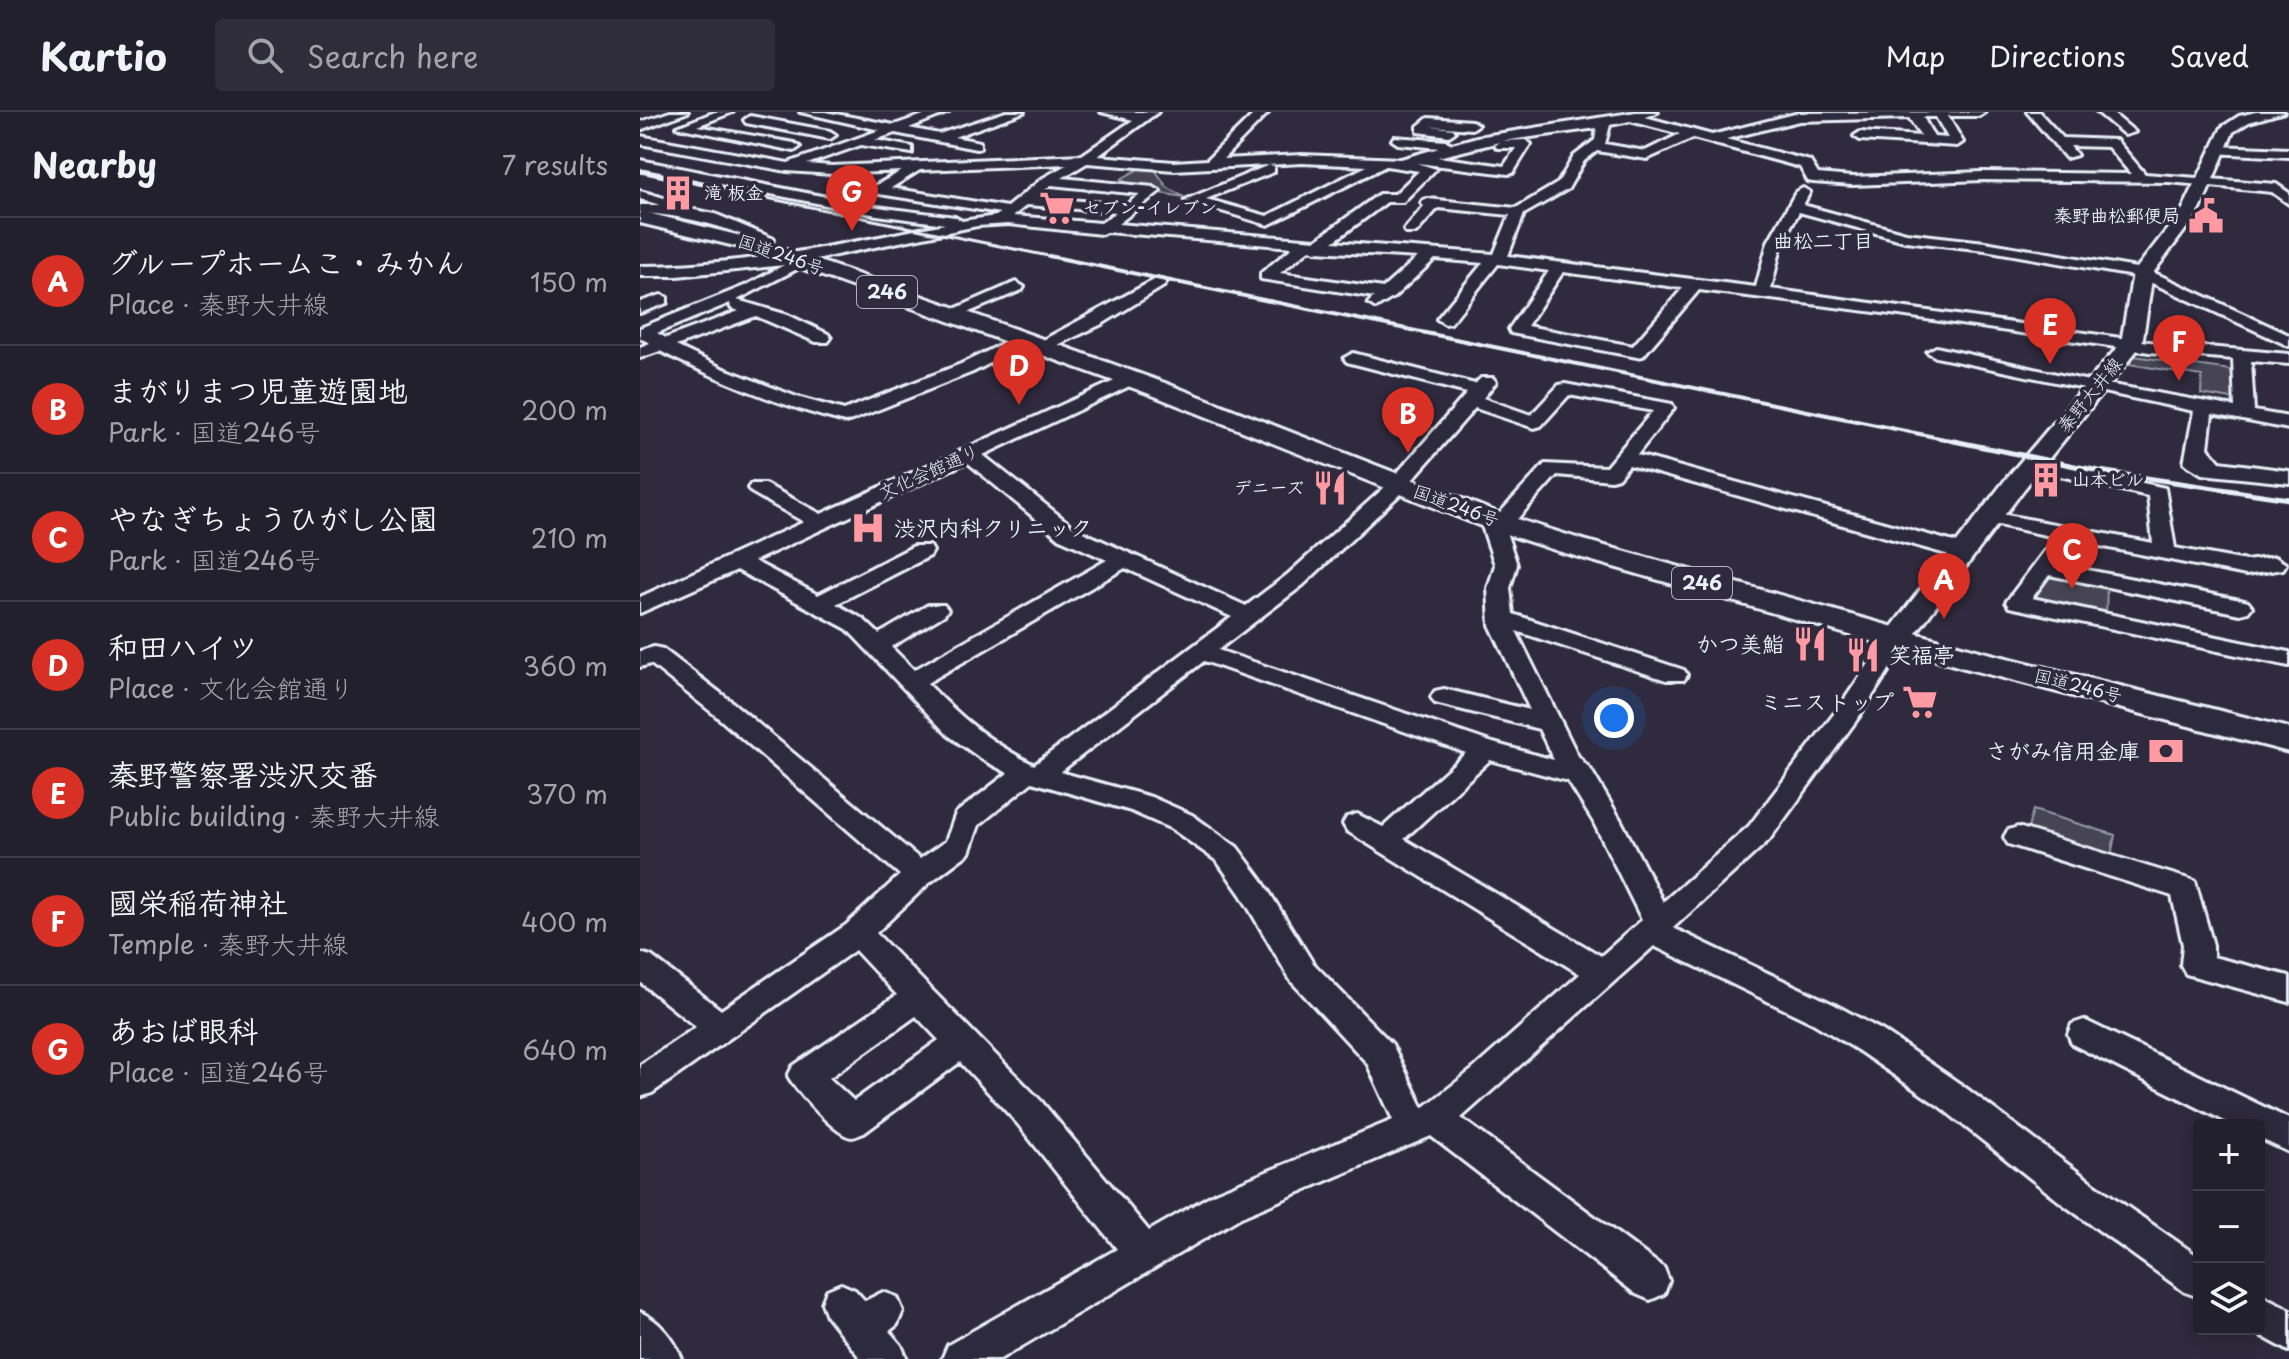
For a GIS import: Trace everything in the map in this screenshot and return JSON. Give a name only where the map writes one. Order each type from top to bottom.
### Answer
[{"type":"highway","name":"国道246号","points":[[640,217],[692,227],[754,245],[1033,343],[1497,522],[1897,639],[2289,740]]},
{"type":"main road","name":"秦野大井線","points":[[1897,639],[2032,464],[2131,344],[2143,273],[2191,210],[2227,130],[2237,122],[2277,112]]},
{"type":"street","points":[[640,126],[682,112]]},
{"type":"street","points":[[641,140],[727,112]]},
{"type":"street","points":[[715,133],[774,112]]},
{"type":"street","points":[[806,112],[976,145]]},
{"type":"street","points":[[910,112],[934,115],[945,120],[957,116]]},
{"type":"street","points":[[940,137],[1018,112]]},
{"type":"street","points":[[1107,112],[1147,115]]},
{"type":"street","points":[[1210,165],[1263,112]]},
{"type":"street","points":[[1402,163],[1453,146],[1469,134],[1478,112]]},
{"type":"street","points":[[1711,139],[1799,117],[1856,114],[1907,117],[1979,112]]},
{"type":"street","points":[[2033,112],[2087,177]]},
{"type":"street","points":[[2103,112],[2129,132]]},
{"type":"street","points":[[1593,146],[1647,155],[1698,125],[1650,113],[1634,118]]},
{"type":"street","points":[[1860,136],[1957,142],[1958,128],[1940,113]]},
{"type":"street","points":[[1856,114],[1860,161],[1869,180]]},
{"type":"street","points":[[745,184],[934,115]]},
{"type":"street","points":[[640,271],[797,260],[1005,215],[1048,181],[1147,115]]},
{"type":"street","points":[[1753,116],[1760,128]]},
{"type":"street","points":[[1907,117],[1923,127],[1930,140]]},
{"type":"street","points":[[1541,133],[1545,118]]},
{"type":"street","points":[[1469,134],[1541,133],[1608,118],[1634,118],[1805,164],[1813,178]]},
{"type":"street","points":[[1411,230],[1431,204],[1518,212],[1563,186],[1579,159],[1601,141],[1608,118]]},
{"type":"street","points":[[750,120],[830,135]]},
{"type":"street","points":[[755,161],[864,122]]},
{"type":"street","points":[[683,127],[794,147]]},
{"type":"street","points":[[641,140],[787,167],[832,170],[1085,159],[1158,166],[1286,160],[1402,163],[1429,169],[1398,199],[1384,197],[1267,276],[1388,294]]},
{"type":"street","points":[[1398,140],[1453,146],[1525,144],[1508,170],[1420,158]]},
{"type":"street","points":[[856,141],[907,150]]},
{"type":"street","points":[[2060,142],[2112,143],[2141,177]]},
{"type":"street","points":[[1713,154],[1729,144]]},
{"type":"street","points":[[640,161],[675,146]]},
{"type":"street","points":[[2217,150],[2289,153]]},
{"type":"street","points":[[2118,151],[2139,151]]},
{"type":"street","points":[[944,153],[910,168],[878,190],[1101,230],[1496,260],[2131,344],[2289,359]]},
{"type":"street","points":[[1189,212],[1192,200],[1286,160]]},
{"type":"street","points":[[640,161],[877,211],[954,220],[959,225]]},
{"type":"street","points":[[1150,233],[1189,212],[1268,221],[1382,163]]},
{"type":"street","points":[[963,180],[990,164]]},
{"type":"street","points":[[1813,178],[2141,177],[2289,181]]},
{"type":"street","points":[[1762,293],[1775,242],[1813,178]]},
{"type":"street","points":[[2206,178],[2276,188],[2289,200]]},
{"type":"street","points":[[1048,181],[1153,191],[1101,230]]},
{"type":"street","points":[[929,199],[950,188]]},
{"type":"street","points":[[640,195],[664,200],[673,205],[671,210]]},
{"type":"street","points":[[1022,200],[1129,209]]},
{"type":"street","points":[[1796,207],[1905,237],[1985,246],[2143,273],[2289,341]]},
{"type":"street","points":[[640,209],[671,210],[710,217],[767,239],[754,245]]},
{"type":"street","points":[[1445,319],[1496,260],[1518,212]]},
{"type":"street","points":[[1366,310],[1431,254]]},
{"type":"street","points":[[797,260],[726,300],[643,333],[716,372],[790,401],[845,416],[1096,320],[1158,283]]},
{"type":"street","points":[[1559,267],[1517,329],[1637,352],[1694,285]]},
{"type":"street","points":[[640,288],[672,276],[666,271]]},
{"type":"street","points":[[951,314],[1016,287]]},
{"type":"street","points":[[640,308],[661,300]]},
{"type":"street","points":[[726,300],[752,312],[782,319],[822,338]]},
{"type":"street","points":[[640,353],[752,312]]},
{"type":"street","points":[[640,315],[665,324]]},
{"type":"street","points":[[1936,352],[2289,423]]},
{"type":"street","points":[[2242,356],[2245,415]]},
{"type":"street","points":[[1353,358],[1479,391],[1534,422],[1565,389],[1665,408],[1611,474],[1552,468],[1497,522],[1506,565],[1499,588],[1502,625],[1548,723],[1566,758],[1581,776],[1654,926],[1743,978],[1824,1014],[1871,1041],[1951,1096],[2077,1193],[2193,1275]]},
{"type":"street","name":"文化会館通り","points":[[640,606],[1130,379]]},
{"type":"street","points":[[640,1083],[857,933],[919,875],[959,846],[966,820],[1250,616],[1327,552],[1397,484],[1479,391]]},
{"type":"street","points":[[2204,407],[2198,449],[2214,463],[2214,467],[2289,477]]},
{"type":"street","points":[[970,454],[990,467],[1004,485],[1068,534],[1250,616]]},
{"type":"street","points":[[1626,458],[1964,552]]},
{"type":"street","points":[[2032,464],[2158,492],[2165,551]]},
{"type":"street","points":[[758,488],[820,522]]},
{"type":"street","points":[[1991,518],[2237,566],[2284,566]]},
{"type":"street","points":[[2069,533],[2017,602],[2289,659]]},
{"type":"street","points":[[819,604],[922,551]]},
{"type":"street","points":[[911,682],[1123,560]]},
{"type":"street","points":[[737,561],[855,624],[957,729],[992,754],[1033,773],[1110,793],[1155,810],[1182,822],[1227,854],[1251,887],[1302,972],[1380,1054],[1424,1123],[1650,1281]]},
{"type":"street","points":[[2237,566],[2243,649]]},
{"type":"street","points":[[2045,568],[2240,607]]},
{"type":"street","points":[[878,645],[936,610]]},
{"type":"street","points":[[1502,618],[1675,675]]},
{"type":"street","points":[[962,1359],[1228,1205],[1424,1123],[1484,1080],[1771,821],[1897,639]]},
{"type":"street","points":[[1200,652],[1485,750],[1581,776]]},
{"type":"street","points":[[640,660],[654,654],[723,708],[919,875]]},
{"type":"street","points":[[1444,697],[1473,700],[1548,723]]},
{"type":"street","points":[[1386,840],[1485,750]]},
{"type":"street","points":[[1357,824],[1602,972]]},
{"type":"street","points":[[2018,837],[2185,889],[2198,945],[2197,965],[2289,989]]},
{"type":"street","points":[[857,933],[1029,1112],[1144,1254]]},
{"type":"street","points":[[640,965],[719,1027]]},
{"type":"street","points":[[919,997],[805,1076],[852,1122],[962,1042]]},
{"type":"street","points":[[2084,1034],[2289,1136]]},
{"type":"street","points":[[862,1314],[887,1359]]},
{"type":"street","points":[[2265,1317],[2289,1331]]},
{"type":"street","points":[[640,1332],[662,1359]]},
{"type":"shaded area","points":[[1144,166],[1153,167],[1167,187],[1184,197],[1116,186],[1124,180],[1121,179]]},
{"type":"shaded area","points":[[2134,356],[2237,371],[2238,400],[2201,394],[2202,376],[2129,364]]},
{"type":"shaded area","points":[[2049,574],[2107,583],[2106,616],[2034,599],[2032,596]]},
{"type":"shaded area","points":[[2033,810],[2115,835],[2110,861],[2027,832]]},
{"type":"railway","points":[[640,172],[1058,258]]},
{"type":"railway","points":[[1049,256],[1959,442]]},
{"type":"railway","points":[[1949,440],[2099,471],[2289,499]]},
{"type":"place","name":"滝 板金","points":[[678,193]]},
{"type":"place","name":"セブン-イレブン","points":[[1057,208]]},
{"type":"place","name":"秦野曲松郵便局","points":[[2206,216]]},
{"type":"place","name":"あおば眼科","points":[[852,231]]},
{"type":"place","name":"秦野警察署渋沢交番","points":[[2050,364]]},
{"type":"place","name":"國栄稲荷神社","points":[[2179,381]]},
{"type":"place","name":"和田ハイツ","points":[[1019,405]]},
{"type":"place","name":"まがりまつ児童遊園地","points":[[1408,453]]},
{"type":"place","name":"山本ビル","points":[[2046,480]]},
{"type":"place","name":"デニーズ","points":[[1330,488]]},
{"type":"place","name":"渋沢内科クリニック","points":[[868,528]]},
{"type":"place","name":"やなぎちょうひがし公園","points":[[2072,589]]},
{"type":"place","name":"グループホームこ・みかん","points":[[1944,619]]},
{"type":"place","name":"かつ美鮨","points":[[1810,644]]},
{"type":"place","name":"笑福亭","points":[[1863,655]]},
{"type":"place","name":"ミニストップ","points":[[1920,702]]},
{"type":"place","name":"さがみ信用金庫","points":[[2166,751]]},
{"type":"district","name":"曲松二丁目","points":[[1823,241]]}]
